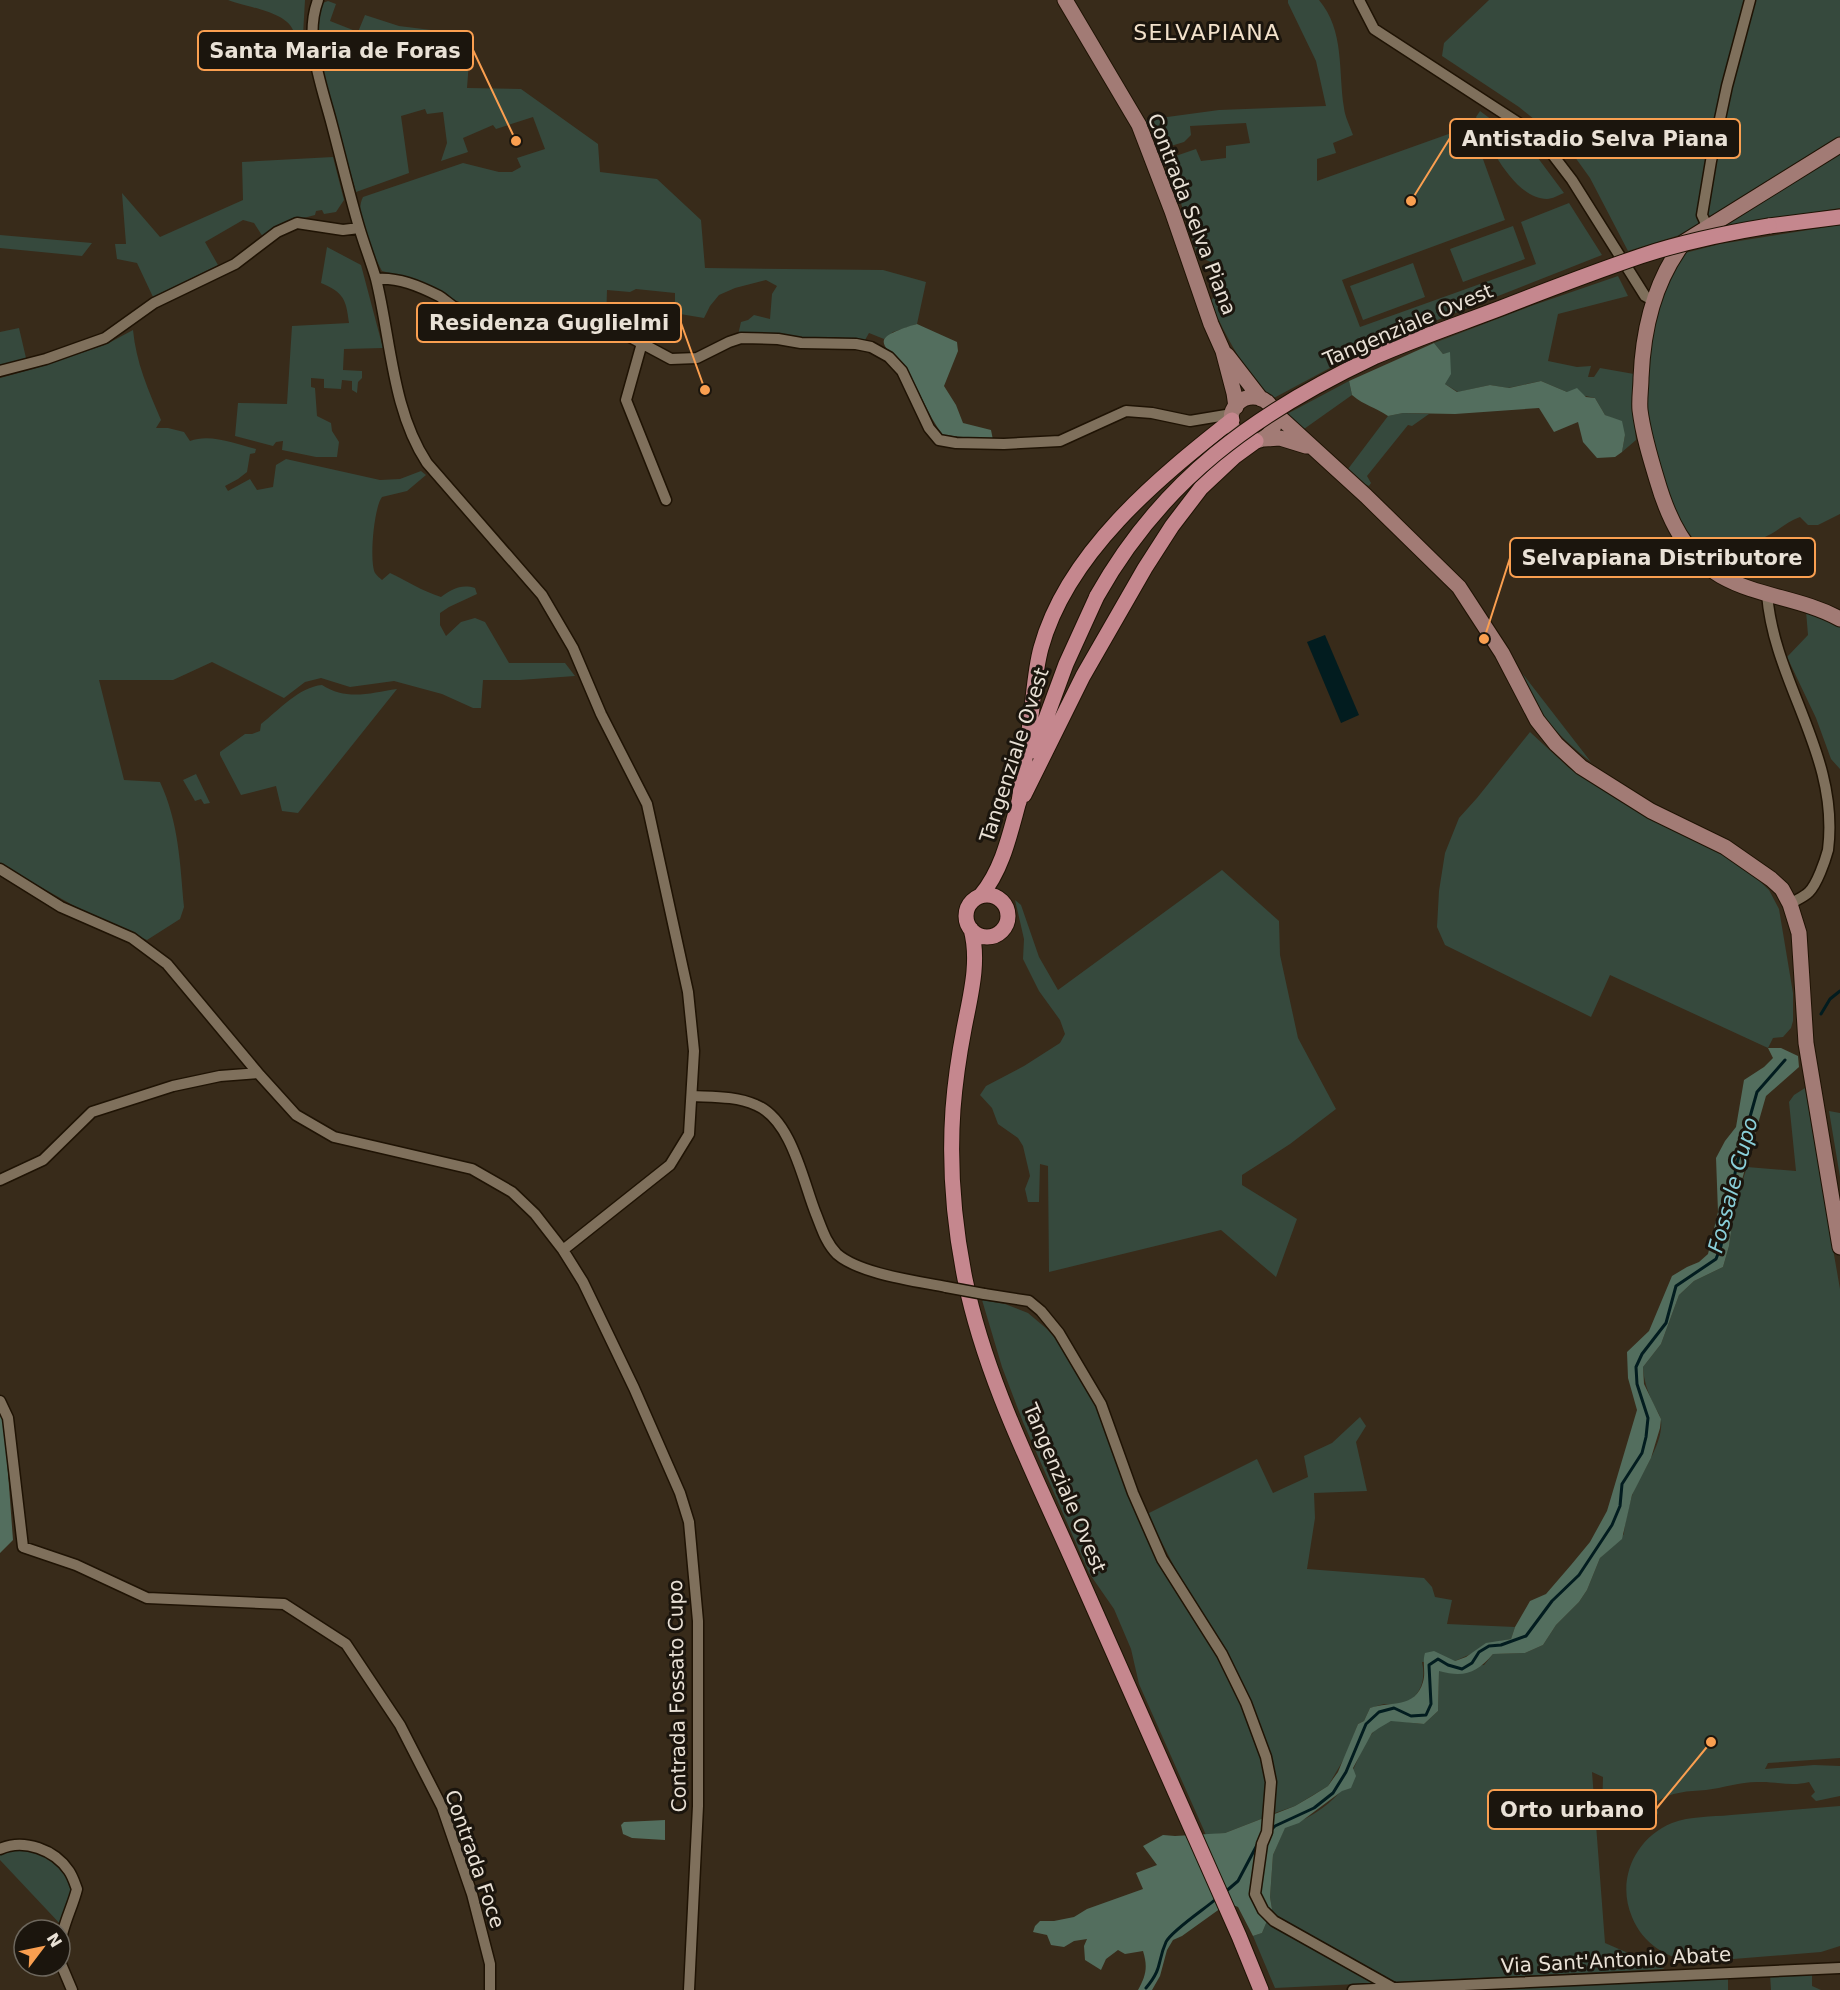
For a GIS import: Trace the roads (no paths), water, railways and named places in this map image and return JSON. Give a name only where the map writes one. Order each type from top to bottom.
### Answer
[{"type":"main road","name":"Contrada Selva Piana","points":[[1065,0],[1139,125],[1211,324],[1223,351]]},
{"type":"main road","points":[[1840,145],[1684,242],[1672,258],[1653,300],[1642,354],[1640,408],[1647,450],[1666,510],[1686,545],[1703,563],[1721,576],[1767,594],[1811,605],[1840,619]]},
{"type":"main road","name":"Tangenziale Ovest","points":[[981,895],[989,886],[1002,859],[1038,735],[1066,664],[1097,596],[1142,526],[1186,478],[1209,457],[1252,425],[1301,394],[1375,357],[1620,264],[1719,235],[1840,217]]},
{"type":"main road","points":[[1223,351],[1261,399],[1366,496],[1459,587],[1502,652],[1536,720],[1556,744],[1581,767],[1651,811],[1725,847],[1782,889],[1790,904],[1799,933],[1806,1042],[1840,1247]]},
{"type":"main road","points":[[1223,351],[1234,393],[1233,426],[1239,436],[1244,439],[1260,440],[1280,438],[1314,449]]},
{"type":"main road","points":[[1019,802],[1041,649],[1049,624],[1084,562],[1122,517],[1247,399],[1261,399]]},
{"type":"main road","points":[[1019,802],[1028,790],[1042,756],[1083,675],[1172,526],[1201,488],[1234,457],[1260,440],[1274,427],[1274,412]]},
{"type":"main road","name":"Tangenziale Ovest","points":[[1002,859],[1001,890],[1004,902]]},
{"type":"main road","points":[[981,895],[993,895],[1004,902],[1009,919],[1004,930],[994,936],[981,936],[971,929],[967,923],[967,909],[970,903],[981,895]]},
{"type":"main road","name":"Tangenziale Ovest","points":[[971,929],[974,942],[974,976],[963,1034],[953,1109],[953,1196],[965,1279],[989,1361],[1026,1456],[1261,1990]]},
{"type":"main road","name":"Tangenziale Ovest","points":[[974,976],[987,945],[994,936]]},
{"type":"street","points":[[318,0],[312,33],[317,69],[359,228],[376,279],[400,395],[416,446],[427,463],[542,596],[573,648],[601,714],[647,804],[688,992],[694,1051],[689,1134],[670,1165],[563,1250]]},
{"type":"street","points":[[1359,0],[1374,29],[1520,124],[1546,146],[1572,180],[1645,296],[1653,300]]},
{"type":"street","points":[[1707,226],[1702,214],[1711,161],[1727,86],[1750,0]]},
{"type":"street","points":[[0,371],[46,359],[105,338],[154,303],[235,264],[277,232],[297,223],[343,230],[359,228]]},
{"type":"street","points":[[376,279],[390,278],[404,282],[439,297],[455,308],[490,314],[506,311],[608,329],[642,343],[671,359],[697,358],[729,342],[756,337],[801,343],[856,344],[871,347],[889,357],[902,371],[929,428],[939,440],[956,443],[1004,444],[1060,441],[1126,411],[1152,412],[1190,421],[1233,414]]},
{"type":"street","points":[[642,343],[626,400],[666,500]]},
{"type":"street","points":[[1767,594],[1770,622],[1783,661],[1809,714],[1821,747],[1834,808],[1833,830],[1825,860],[1811,891],[1790,904]]},
{"type":"street","name":"Contrada Fossato Cupo","points":[[0,869],[61,907],[132,938],[167,964],[296,1115],[334,1137],[472,1169],[512,1192],[535,1214],[563,1250],[583,1282],[634,1388],[680,1493],[689,1522],[698,1621],[698,1806],[688,1990]]},
{"type":"street","points":[[0,1180],[43,1160],[92,1112],[173,1086],[220,1076],[258,1073]]},
{"type":"street","points":[[693,1096],[727,1097],[743,1101],[758,1106],[774,1119],[785,1135],[799,1164],[828,1244],[838,1255],[853,1265],[892,1276],[1029,1302],[1041,1311],[1059,1333],[1101,1404],[1133,1493],[1162,1559],[1222,1654],[1246,1702],[1266,1757],[1271,1782],[1267,1832],[1262,1844],[1255,1894],[1263,1910],[1274,1921],[1395,1989]]},
{"type":"street","name":"Contrada Foce","points":[[0,1401],[8,1418],[23,1547],[76,1565],[147,1598],[284,1604],[346,1644],[400,1725],[442,1807],[472,1894],[490,1964],[490,1990]]},
{"type":"street","points":[[0,1849],[7,1845],[34,1845],[56,1857],[69,1872],[77,1889],[69,1918]]},
{"type":"street","name":"Via Sant'Antonio Abate","points":[[1353,1990],[1840,1968]]},
{"type":"water","points":[[1325,635],[1359,715],[1341,723],[1307,642]]},
{"type":"waterway","name":"Fossale Cupo","points":[[1821,1014],[1830,999],[1840,991]]},
{"type":"waterway","name":"Fossale Cupo","points":[[1270,1831],[1275,1826],[1314,1808],[1333,1793],[1346,1772],[1366,1724],[1379,1712],[1394,1708],[1411,1716],[1426,1715],[1431,1704],[1429,1665],[1438,1659],[1462,1669],[1472,1663],[1479,1652],[1489,1646],[1501,1645],[1526,1636],[1552,1601],[1579,1575],[1612,1525],[1620,1506],[1622,1484],[1642,1453],[1648,1418],[1637,1384],[1636,1367],[1642,1354],[1666,1323],[1676,1286],[1716,1259],[1721,1246],[1737,1163],[1757,1092],[1785,1060]]},
{"type":"waterway","name":"Fossale Cupo","points":[[1224,1893],[1238,1881],[1257,1845]]},
{"type":"waterway","name":"Fossale Cupo","points":[[1146,1988],[1155,1975],[1169,1937],[1216,1899]]},
{"type":"place","name":"Santa Maria de Foras","points":[[516,141]]},
{"type":"place","name":"Antistadio Selva Piana","points":[[1411,201]]},
{"type":"place","name":"Residenza Guglielmi","points":[[705,390]]},
{"type":"place","name":"Selvapiana Distributore","points":[[1484,639]]},
{"type":"place","name":"Orto urbano","points":[[1711,1742]]},
{"type":"district","name":"SELVAPIANA","points":[[1207,32]]}]
